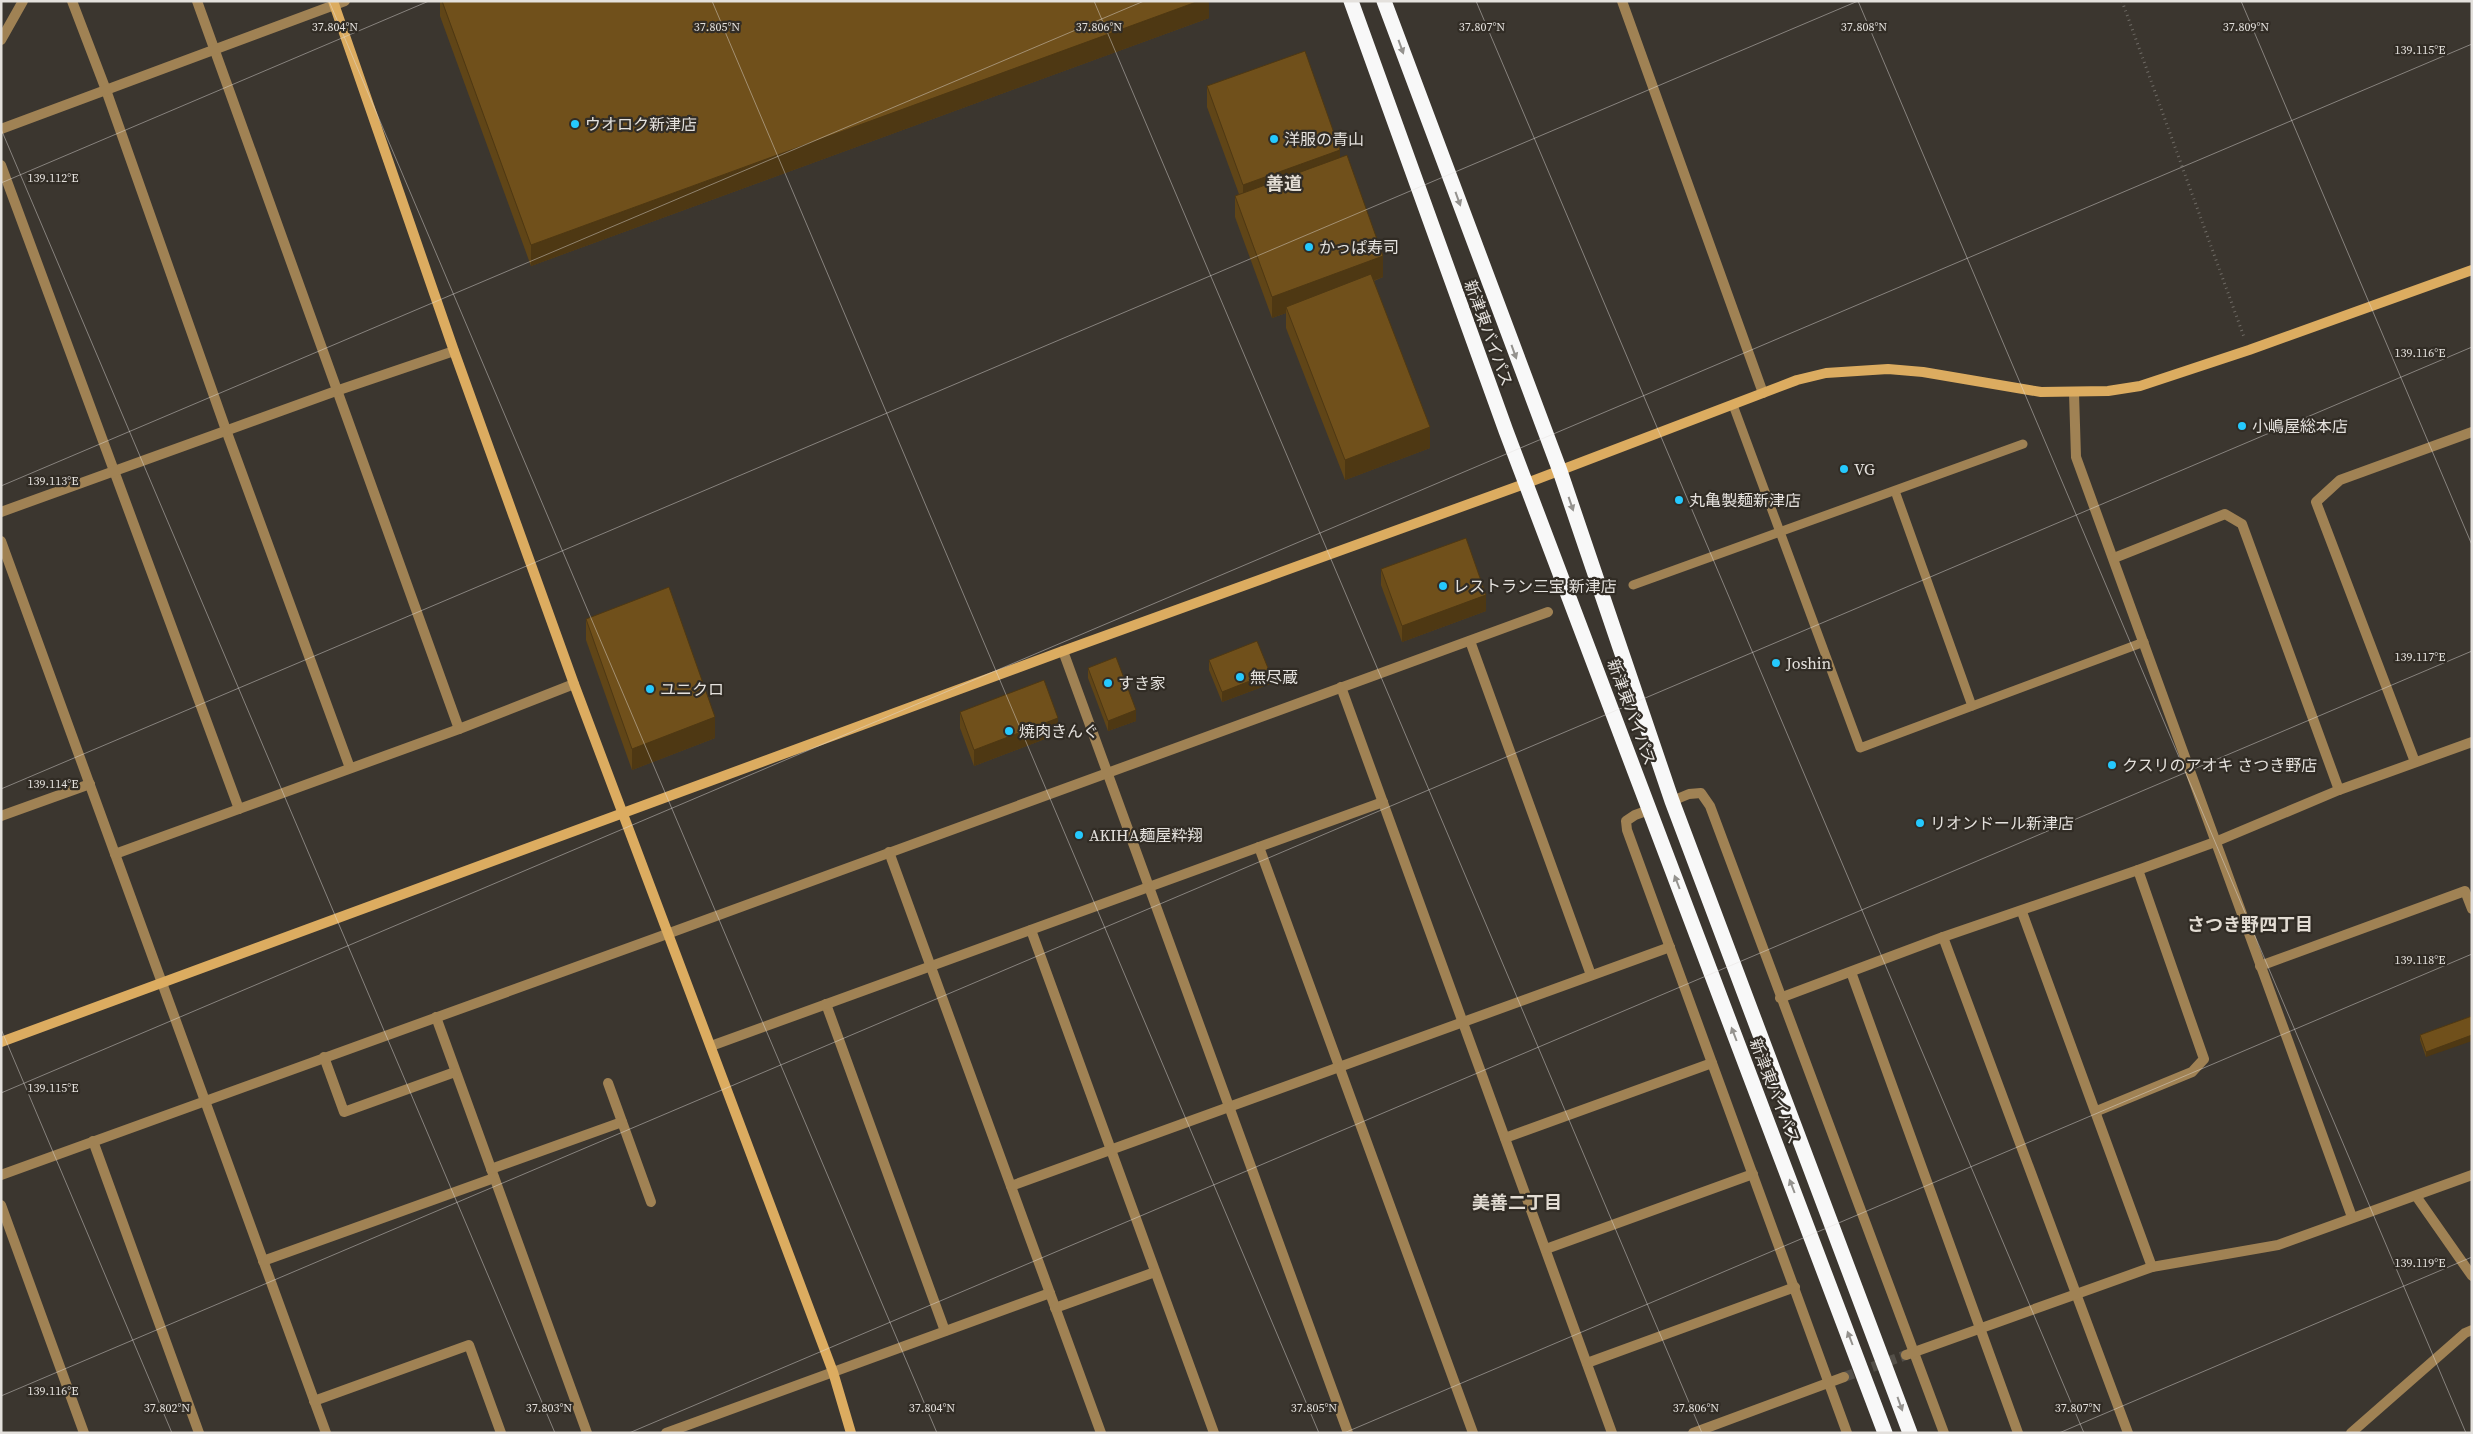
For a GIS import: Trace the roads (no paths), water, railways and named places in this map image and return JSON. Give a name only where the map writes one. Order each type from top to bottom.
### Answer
[{"type":"highway","name":"新津東バイパス","points":[[1351,1],[1506,432],[1528,483],[1649,810],[1885,1433]]},
{"type":"highway","name":"新津東バイパス","points":[[1384,1],[1560,471],[1672,801],[1910,1433]]},
{"type":"street","points":[[1,40],[23,1]]},
{"type":"street","points":[[72,1],[106,90],[226,430],[350,768]]},
{"type":"street","points":[[197,1],[459,729]]},
{"type":"street","points":[[1,130],[215,50],[333,3],[344,1]]},
{"type":"street","points":[[1622,1],[1764,393]]},
{"type":"street","points":[[333,3],[454,351],[574,684],[832,1372],[851,1433]]},
{"type":"street","points":[[1,165],[116,471],[239,809]]},
{"type":"street","points":[[1,1042],[1063,651],[1528,483],[1798,380],[1826,373],[1888,369],[1923,372],[2041,392],[2108,391],[2140,386],[2249,350],[2472,270]]},
{"type":"street","points":[[1,512],[336,390],[454,351]]},
{"type":"street","points":[[2074,392],[2076,457],[2114,558],[2214,842],[2352,1217]]},
{"type":"street","points":[[2415,762],[2316,502],[2340,480],[2472,432]]},
{"type":"street","points":[[2114,558],[2225,514],[2242,524],[2339,790]]},
{"type":"street","points":[[1,541],[326,1433]]},
{"type":"street","points":[[1,1175],[1548,612]]},
{"type":"street","points":[[1470,640],[1591,975]]},
{"type":"street","points":[[1063,651],[1345,1432]]},
{"type":"street","points":[[115,854],[459,729],[574,684]]},
{"type":"street","points":[[1341,687],[1612,1433]]},
{"type":"street","points":[[1780,998],[1943,937],[2022,912],[2214,842],[2339,790],[2472,742]]},
{"type":"street","points":[[1,816],[90,784]]},
{"type":"street","points":[[1672,801],[1689,794],[1701,793],[1710,806],[1910,1353],[1944,1433]]},
{"type":"street","points":[[711,1046],[1383,802]]},
{"type":"street","points":[[1649,810],[1626,821],[1627,830],[1847,1433]]},
{"type":"street","points":[[1259,847],[1473,1433]]},
{"type":"street","points":[[889,852],[1101,1433]]},
{"type":"street","points":[[2097,1111],[2192,1072],[2204,1059],[2138,870]]},
{"type":"street","points":[[2260,966],[2469,889],[2472,909]]},
{"type":"street","points":[[2022,912],[2097,1111],[2152,1267]]},
{"type":"street","points":[[1031,930],[1214,1433]]},
{"type":"street","points":[[1943,937],[2078,1294],[2128,1433]]},
{"type":"street","points":[[1011,1186],[1670,946]]},
{"type":"street","points":[[1851,972],[2018,1433]]},
{"type":"street","points":[[826,1004],[945,1331]]},
{"type":"street","points":[[436,1017],[587,1433]]},
{"type":"street","points":[[324,1057],[344,1112],[455,1072]]},
{"type":"street","points":[[1505,1138],[1712,1063]]},
{"type":"street","points":[[608,1083],[651,1202]]},
{"type":"street","points":[[263,1262],[493,1174],[622,1122]]},
{"type":"street","points":[[93,1141],[199,1433]]},
{"type":"street","points":[[1546,1249],[1753,1174]]},
{"type":"street","points":[[1910,1353],[2152,1267],[2278,1245],[2472,1175]]},
{"type":"street","points":[[2416,1196],[2472,1276]]},
{"type":"street","points":[[1,1205],[84,1433]]},
{"type":"street","points":[[1056,1308],[1156,1272]]},
{"type":"street","points":[[1587,1363],[1795,1287]]},
{"type":"street","points":[[666,1433],[1050,1293]]},
{"type":"street","points":[[2351,1433],[2465,1333],[2472,1330]]},
{"type":"street","points":[[314,1401],[469,1346],[501,1433]]},
{"type":"street","points":[[1693,1433],[1844,1377]]},
{"type":"lane","points":[[1733,406],[1860,748],[2144,642]]},
{"type":"lane","points":[[1633,585],[2023,444]]},
{"type":"lane","points":[[1895,491],[1972,706]]},
{"type":"tunnel","points":[[1844,1377],[1906,1355]]},
{"type":"place","name":"ウオロク新津店","points":[[575,124]]},
{"type":"place","name":"洋服の青山","points":[[1274,139]]},
{"type":"place","name":"かっぱ寿司","points":[[1309,247]]},
{"type":"place","name":"小嶋屋総本店","points":[[2242,426]]},
{"type":"place","name":"VG","points":[[1844,469]]},
{"type":"place","name":"丸亀製麺新津店","points":[[1679,500]]},
{"type":"place","name":"レストラン三宝 新津店","points":[[1443,586]]},
{"type":"place","name":"Joshin","points":[[1776,663]]},
{"type":"place","name":"無尽蔵","points":[[1240,677]]},
{"type":"place","name":"すき家","points":[[1108,683]]},
{"type":"place","name":"ユニクロ","points":[[650,689]]},
{"type":"place","name":"焼肉きんぐ","points":[[1009,731]]},
{"type":"place","name":"クスリのアオキ さつき野店","points":[[2112,765]]},
{"type":"place","name":"リオンドール新津店","points":[[1920,823]]},
{"type":"place","name":"AKIHA麺屋粋翔","points":[[1079,835]]},
{"type":"district","name":"善道","points":[[1284,183]]},
{"type":"district","name":"さつき野四丁目","points":[[2250,924]]},
{"type":"district","name":"美善二丁目","points":[[1517,1202]]}]
